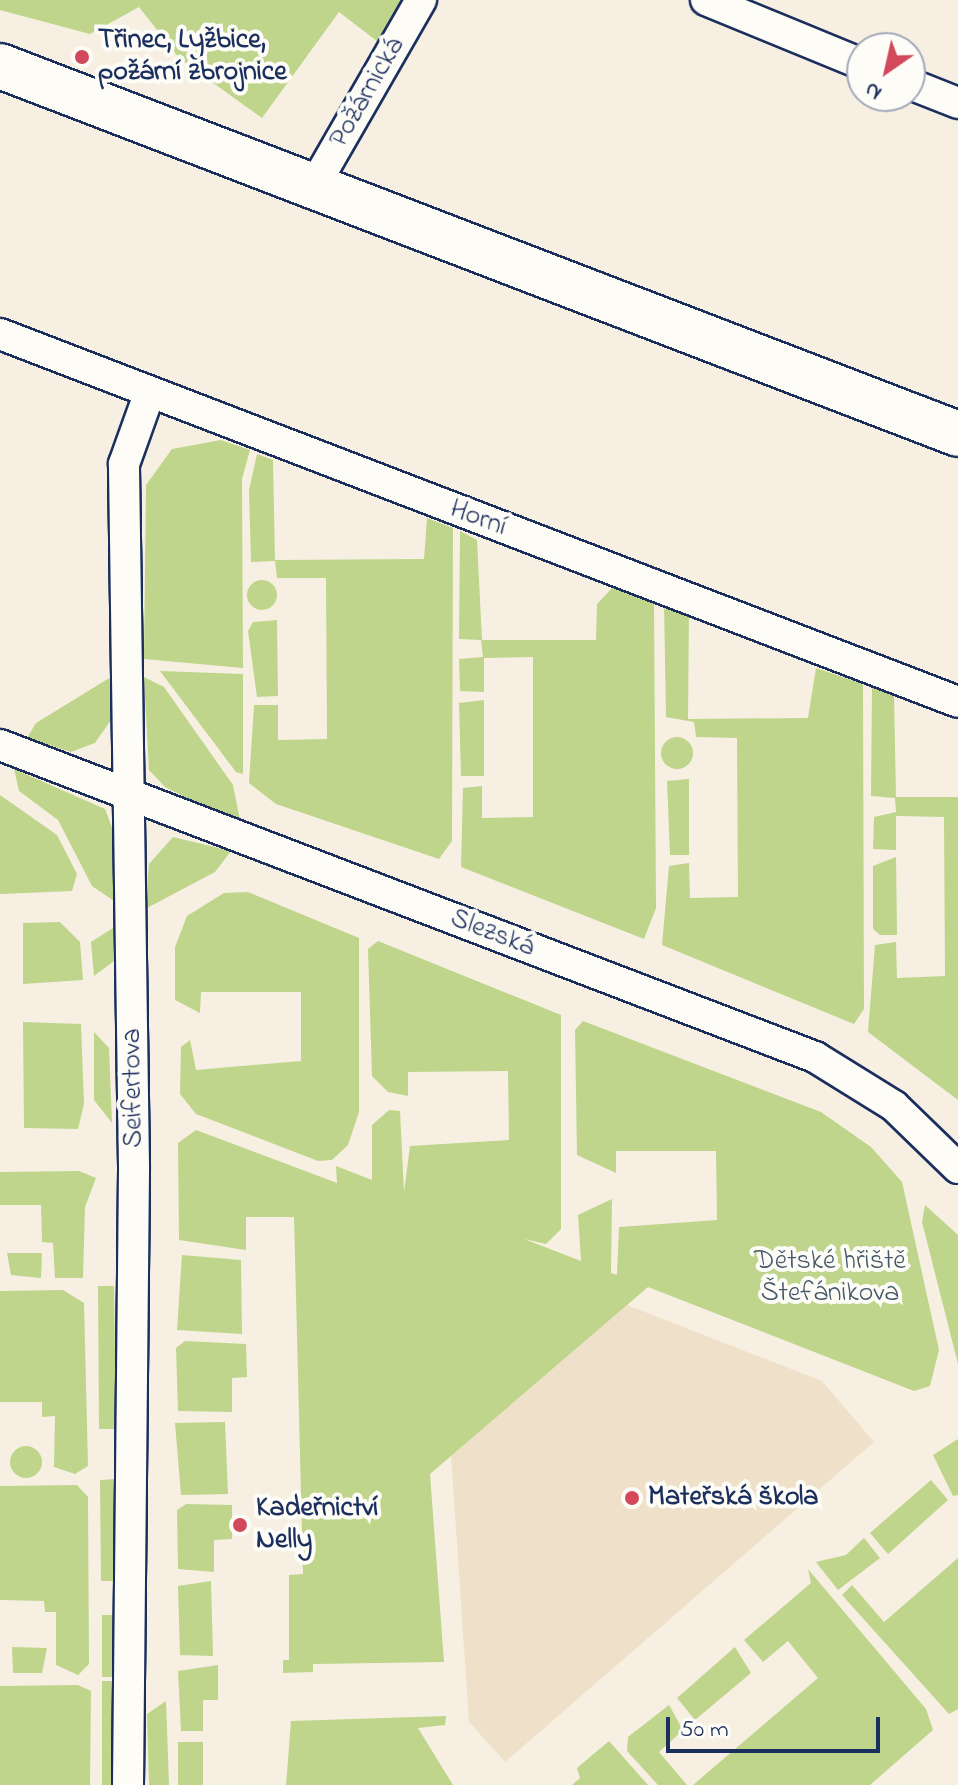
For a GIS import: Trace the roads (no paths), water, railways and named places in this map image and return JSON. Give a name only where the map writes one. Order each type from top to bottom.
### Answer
[{"type":"main road","points":[[0,66],[958,434]]},
{"type":"street","name":"Požárnická","points":[[314,186],[421,0]]},
{"type":"street","points":[[706,0],[846,57]]},
{"type":"street","points":[[926,90],[958,103]]},
{"type":"street","name":"Horní","points":[[0,334],[149,394],[958,702]]},
{"type":"street","name":"Seifertova","points":[[128,1785],[134,1166],[124,464],[149,394]]},
{"type":"street","name":"Slezská","points":[[0,745],[131,798],[815,1057],[894,1106],[958,1168]]},
{"type":"place","name":"Třinec, Lyžbice, požární zbrojnice","points":[[82,57]]},
{"type":"place","name":"Mateřská škola","points":[[632,1498]]},
{"type":"place","name":"Kadeřnictví Nelly","points":[[240,1525]]},
{"type":"park label","name":"Dětské hřiště Štefánikova","points":[[830,1278]]}]
